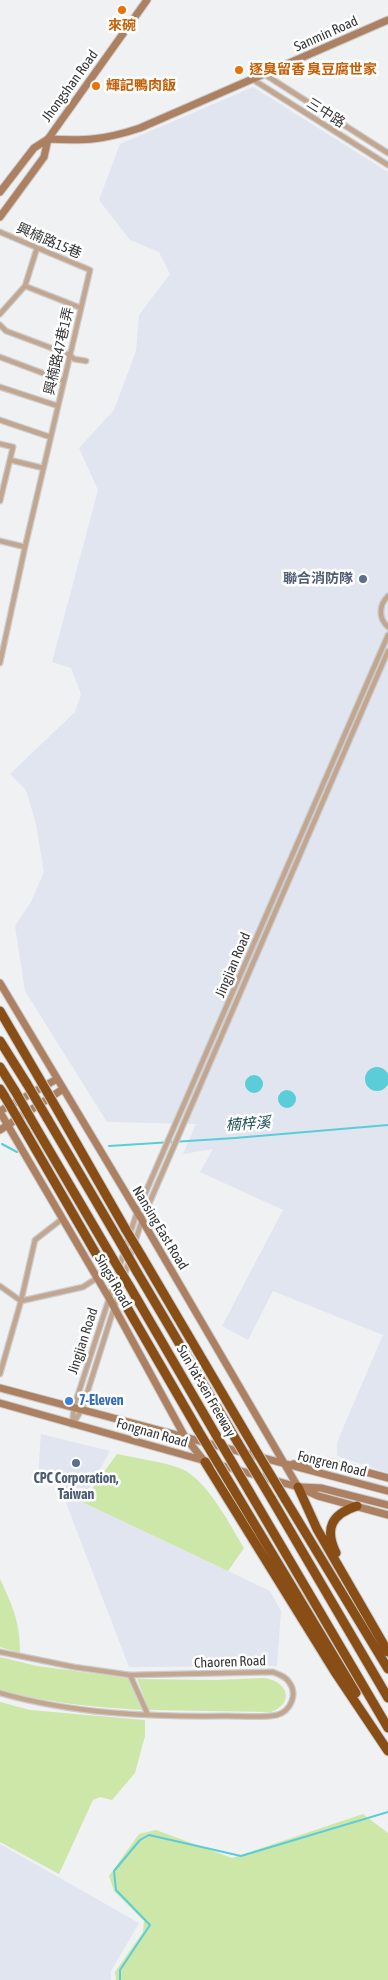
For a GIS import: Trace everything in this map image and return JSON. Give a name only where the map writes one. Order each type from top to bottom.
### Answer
[{"type":"highway","points":[[2,1012],[126,1230],[388,1670]]},
{"type":"highway","name":"Sun Yat-sen Freeway","points":[[0,1041],[388,1698]]},
{"type":"highway","name":"Sun Yat-sen Freeway","points":[[0,1067],[388,1728]]},
{"type":"highway","points":[[2,1093],[198,1430],[338,1662],[388,1750]]},
{"type":"highway","points":[[205,1462],[336,1672],[388,1750]]},
{"type":"highway","points":[[298,1487],[317,1529],[388,1652]]},
{"type":"highway","points":[[357,1506],[339,1514],[332,1523],[330,1534],[332,1545],[361,1607]]},
{"type":"street","name":"Jhongshan Road","points":[[48,139],[147,0]]},
{"type":"street","name":"Sanmin Road","points":[[48,139],[85,141],[117,135],[140,128],[388,20]]},
{"type":"street","points":[[264,74],[388,153]]},
{"type":"street","name":"三中路","points":[[252,80],[388,165]]},
{"type":"street","points":[[0,192],[34,148],[48,139]]},
{"type":"street","points":[[0,216],[44,157],[48,139]]},
{"type":"street","name":"興楠路15巷","points":[[0,232],[90,270]]},
{"type":"street","points":[[0,314],[25,286],[38,248]]},
{"type":"street","name":"興楠路47巷1弄","points":[[0,661],[90,270]]},
{"type":"street","points":[[25,286],[81,308]]},
{"type":"street","points":[[0,325],[6,331],[70,355],[74,359],[86,361]]},
{"type":"street","points":[[0,357],[64,381]]},
{"type":"street","points":[[0,387],[58,406]]},
{"type":"street","points":[[0,420],[50,438]]},
{"type":"street","points":[[0,444],[13,447],[0,501]]},
{"type":"street","points":[[10,460],[43,468]]},
{"type":"street","points":[[0,541],[25,547]]},
{"type":"street","points":[[388,596],[382,604],[380,612],[388,627]]},
{"type":"street","name":"Jingjian Road","points":[[72,1425],[74,1407],[137,1212],[388,635]]},
{"type":"street","name":"Jingjian Road","points":[[72,1425],[82,1409],[142,1220],[388,651]]},
{"type":"street","name":"Nansing East Road","points":[[0,983],[142,1220],[298,1487]]},
{"type":"street","points":[[0,1112],[57,1078]]},
{"type":"street","points":[[0,1130],[63,1089]]},
{"type":"street","name":"Singsi Road","points":[[0,1112],[109,1298],[185,1437],[205,1462]]},
{"type":"street","points":[[0,1374],[21,1302],[35,1240],[62,1219]]},
{"type":"street","points":[[21,1302],[83,1287],[97,1278]]},
{"type":"street","points":[[0,1286],[21,1302]]},
{"type":"street","name":"Fongnan Road","points":[[0,1388],[284,1465]]},
{"type":"street","name":"Fongnan Road","points":[[0,1403],[72,1425],[298,1487]]},
{"type":"street","name":"Fongren Road","points":[[284,1465],[329,1462],[388,1478]]},
{"type":"street","name":"Fongren Road","points":[[284,1465],[388,1491]]},
{"type":"street","points":[[298,1487],[318,1496],[388,1514]]},
{"type":"street","name":"Fongren Road","points":[[298,1487],[321,1488],[388,1505]]},
{"type":"street","name":"Chaoren Road","points":[[0,1652],[74,1667],[130,1675],[274,1672],[285,1676],[291,1684],[293,1694],[291,1703],[286,1711],[276,1715],[148,1715],[106,1712],[0,1693]]},
{"type":"street","points":[[130,1675],[148,1715]]},
{"type":"shaded area","points":[[253,87],[388,172],[388,1473],[337,1456],[337,1444],[340,1435],[383,1335],[273,1291],[248,1340],[222,1326],[283,1210],[200,1172],[213,1149],[183,1154],[196,1124],[107,1122],[25,991],[15,926],[31,902],[44,872],[36,824],[26,790],[10,774],[75,712],[81,694],[71,668],[52,662],[98,490],[79,448],[114,410],[136,351],[139,315],[170,274],[159,252],[130,240],[99,200],[120,144]]},
{"type":"shaded area","points":[[41,1434],[110,1451],[82,1502],[270,1591],[281,1611],[277,1666],[129,1667],[58,1482],[38,1478]]},
{"type":"shaded area","points":[[0,1844],[139,1923],[111,1971],[111,1980],[0,1980]]},
{"type":"green space","points":[[117,1454],[159,1462],[182,1469],[201,1483],[218,1504],[244,1548],[228,1571],[82,1502]]},
{"type":"green space","points":[[0,1579],[15,1615],[19,1632],[20,1653],[0,1647]]},
{"type":"green space","points":[[0,1657],[37,1666],[128,1678],[142,1710],[52,1701],[0,1690]]},
{"type":"green space","points":[[265,1678],[279,1684],[286,1693],[283,1703],[279,1708],[271,1712],[149,1710],[137,1679],[215,1680]]},
{"type":"green space","points":[[0,1702],[30,1710],[145,1720],[145,1736],[135,1773],[112,1800],[100,1797],[93,1800],[59,1874],[0,1842]]},
{"type":"green space","points":[[363,1814],[388,1833],[388,1980],[116,1980],[115,1972],[143,1932],[144,1921],[114,1891],[109,1876],[139,1834],[156,1830],[232,1858]]},
{"type":"water","points":[[377,1067],[386,1070],[389,1079],[386,1088],[377,1091],[368,1088],[365,1079],[368,1070]]},
{"type":"water","points":[[250,1075],[258,1075],[263,1080],[261,1091],[250,1093],[245,1088],[245,1080]]},
{"type":"water","points":[[283,1090],[291,1090],[296,1095],[294,1106],[283,1108],[278,1103],[278,1095]]},
{"type":"waterway","name":"楠梓溪","points":[[109,1146],[388,1125]]},
{"type":"waterway","name":"楠梓溪","points":[[2,1144],[17,1152]]},
{"type":"waterway","points":[[120,1980],[120,1970],[150,1925],[116,1890],[114,1871],[140,1840],[149,1835],[241,1856],[388,1812]]},
{"type":"place","name":"來碗","points":[[122,10]]},
{"type":"place","name":"逐臭留香 臭豆腐世家","points":[[239,70]]},
{"type":"place","name":"輝記鴨肉飯","points":[[96,86]]},
{"type":"place","name":"聯合消防隊","points":[[363,579]]},
{"type":"place","name":"7-Eleven","points":[[69,1401]]},
{"type":"place","name":"CPC Corporation, Taiwan","points":[[76,1463]]}]
